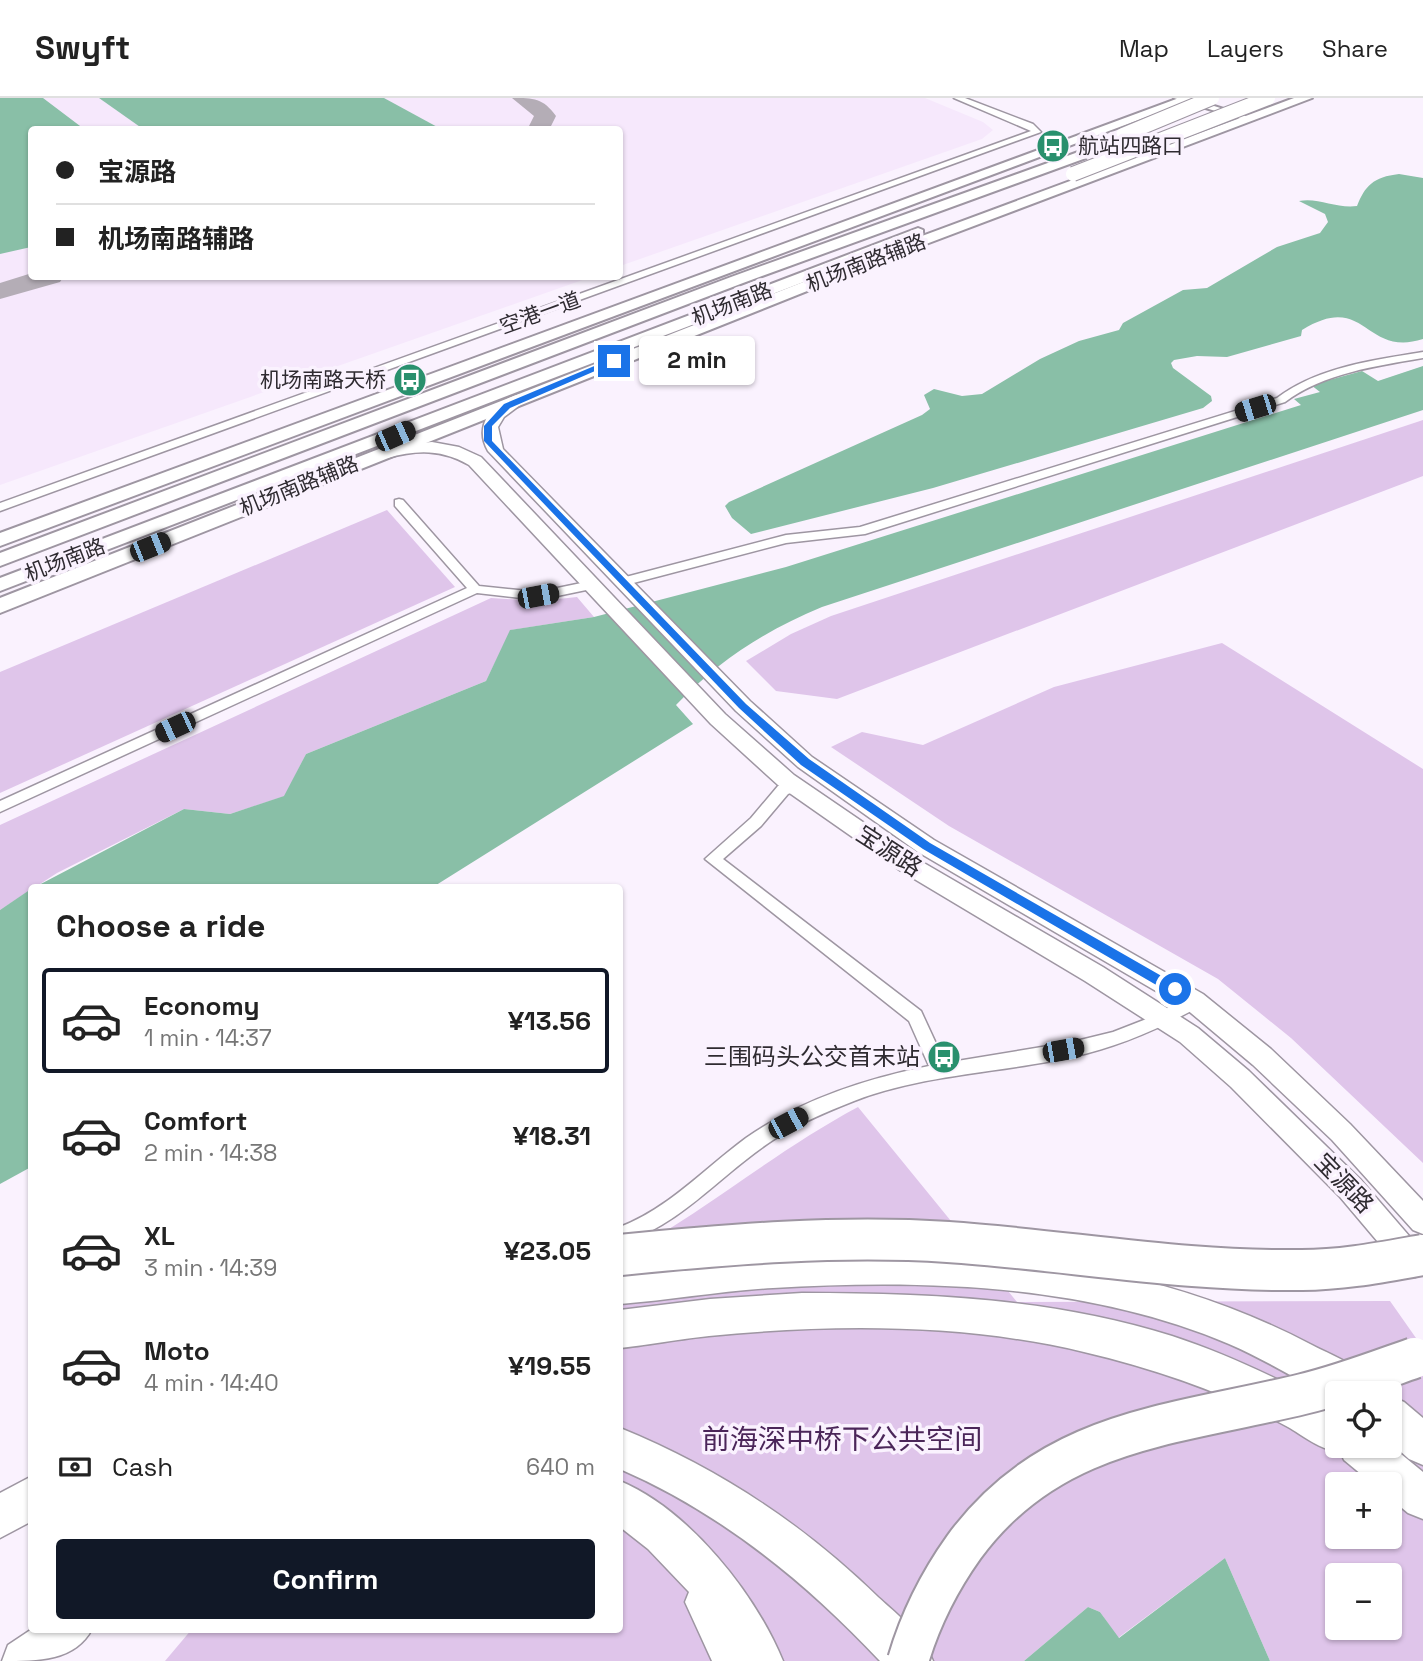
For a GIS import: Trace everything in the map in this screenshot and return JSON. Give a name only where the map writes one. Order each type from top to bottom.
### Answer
[{"type":"highway","name":"机场南路","points":[[56,539],[416,402]]},
{"type":"highway","name":"机场南路","points":[[0,585],[75,556]]},
{"type":"highway","points":[[623,1255],[723,1244],[873,1239],[1024,1248],[1249,1271],[1337,1268],[1423,1255]]},
{"type":"highway","points":[[623,1286],[745,1271],[810,1268],[958,1270],[1035,1278],[1111,1291],[1235,1328],[1336,1381]]},
{"type":"highway","points":[[623,1329],[708,1317],[808,1311],[890,1311],[973,1316],[1126,1342],[1188,1361],[1255,1386],[1325,1425]]},
{"type":"highway","points":[[623,1449],[684,1476],[774,1532],[850,1600],[909,1661],[941,1583],[971,1533],[1016,1486],[1069,1454],[1122,1434],[1303,1394],[1423,1354]]},
{"type":"highway","points":[[1402,1427],[1423,1445]]},
{"type":"highway","points":[[1373,1458],[1423,1498]]},
{"type":"highway","points":[[0,1517],[28,1500]]},
{"type":"highway","points":[[623,1505],[706,1577],[728,1605],[761,1661]]},
{"type":"highway","points":[[681,1553],[735,1661]]},
{"type":"highway","points":[[23,1661],[64,1633]]},
{"type":"main road","points":[[1136,119],[1159,105],[1157,98]]},
{"type":"main road","points":[[1081,155],[1212,98]]},
{"type":"main road","name":"机场南路","points":[[416,402],[737,280],[1232,98]]},
{"type":"main road","name":"机场南路","points":[[75,556],[1268,98]]},
{"type":"main road","points":[[1100,163],[1290,98]]},
{"type":"main road","name":"机场南路辅路","points":[[0,606],[536,391],[901,249],[1306,98]]},
{"type":"main road","name":"机场南路辅路","points":[[0,540],[1185,99]]},
{"type":"main road","points":[[1104,131],[1157,122],[1185,130],[1190,137],[1186,142]]},
{"type":"main road","points":[[737,280],[866,219]]},
{"type":"main road","points":[[496,451],[487,435],[492,419],[507,406],[536,391]]},
{"type":"main road","points":[[178,474],[416,402]]},
{"type":"main road","points":[[200,527],[437,417]]},
{"type":"main road","name":"宝源路","points":[[364,460],[407,448],[433,446],[451,448],[474,461],[718,719],[794,786],[909,865],[1168,1019],[1240,1079],[1380,1221],[1423,1273]]},
{"type":"main road","points":[[474,461],[471,453],[474,448],[484,446],[496,451]]},
{"type":"main road","name":"宝源路","points":[[496,451],[743,706],[805,762],[882,817],[1194,1001],[1262,1058],[1341,1132],[1423,1221]]},
{"type":"main road","name":"机场南路","points":[[0,560],[56,539]]},
{"type":"street","name":"空港一道","points":[[623,276],[1024,132],[1013,124],[946,98]]},
{"type":"street","name":"空港一道","points":[[0,507],[1037,132],[1030,126],[958,98]]},
{"type":"street","points":[[1202,98],[1255,117]]},
{"type":"street","points":[[1185,99],[1255,117]]},
{"type":"street","name":"空港一道","points":[[0,500],[612,280]]},
{"type":"street","points":[[627,587],[786,539],[861,531],[1281,400],[1301,385],[1369,364],[1423,355]]},
{"type":"street","points":[[399,503],[475,589]]},
{"type":"street","points":[[0,807],[475,589],[538,596],[591,585]]},
{"type":"street","points":[[794,786],[783,790],[755,822],[713,859],[915,1016],[941,1072]]},
{"type":"street","points":[[623,1234],[660,1216],[767,1134],[808,1112],[857,1092],[941,1072],[1112,1041],[1168,1019],[1194,1001]]},
{"type":"shaded area","points":[[0,98],[925,98],[983,122],[993,130],[982,139],[623,265],[623,126],[28,126],[28,280],[582,280],[0,485]]},
{"type":"shaded area","points":[[0,98],[43,98],[80,126],[28,126],[28,248],[0,254]]},
{"type":"shaded area","points":[[99,98],[384,98],[435,126],[139,126]]},
{"type":"shaded area","points":[[1399,174],[1423,178],[1423,339],[1403,342],[1388,340],[1353,320],[1340,317],[1323,320],[1302,330],[1301,336],[1227,357],[1197,356],[1174,360],[1171,363],[1173,368],[1211,396],[1212,401],[1203,408],[933,488],[751,534],[732,518],[725,506],[922,415],[930,409],[924,395],[934,389],[962,396],[982,394],[1040,359],[1079,341],[1119,330],[1123,323],[1183,290],[1207,288],[1277,247],[1320,233],[1328,222],[1325,214],[1299,201],[1357,206],[1363,193],[1376,180]]},
{"type":"shaded area","points":[[1423,366],[1423,410],[822,607],[781,626],[726,661],[676,705],[693,724],[438,884],[41,884],[184,809],[230,814],[284,796],[306,754],[486,681],[510,630],[594,617],[786,567],[1301,405],[1294,399],[1320,392],[1311,385],[1362,371],[1378,381]]},
{"type":"shaded area","points":[[28,891],[28,1169],[0,1184],[0,910]]},
{"type":"shaded area","points":[[1225,1558],[1270,1661],[1024,1661],[1088,1607],[1100,1612],[1119,1638]]},
{"type":"green space","points":[[1423,420],[1423,476],[837,699],[776,691],[746,661],[791,634],[831,616]]},
{"type":"green space","points":[[387,510],[455,587],[0,793],[0,672]]},
{"type":"green space","points":[[577,597],[594,617],[511,630],[486,681],[306,754],[285,796],[230,814],[184,809],[40,884],[28,884],[28,892],[0,910],[0,825],[491,598],[540,601]]},
{"type":"green space","points":[[1222,643],[1423,769],[1423,1163],[1291,1038],[1218,979],[949,826],[831,747],[862,732],[923,745],[1054,687]]},
{"type":"green space","name":"前海深中桥下公共空间","points":[[858,1107],[1017,1302],[1390,1301],[1423,1348],[1423,1661],[1270,1661],[1225,1558],[1118,1638],[1100,1612],[1088,1607],[1024,1661],[165,1661],[189,1633],[623,1633],[623,1256]]},
{"type":"taxiway","points":[[523,98],[538,106],[545,116],[540,126]]},
{"type":"taxiway","points":[[0,291],[37,280]]},
{"type":"place","name":"航站四路口","points":[[1053,146]]},
{"type":"place","name":"机场南路天桥","points":[[410,380]]},
{"type":"place","name":"三围码头公交首末站","points":[[944,1057]]},
{"type":"route","points":[[614,361],[536,391],[507,406],[488,426],[488,441],[743,706],[805,762],[926,846],[1175,989]]}]
